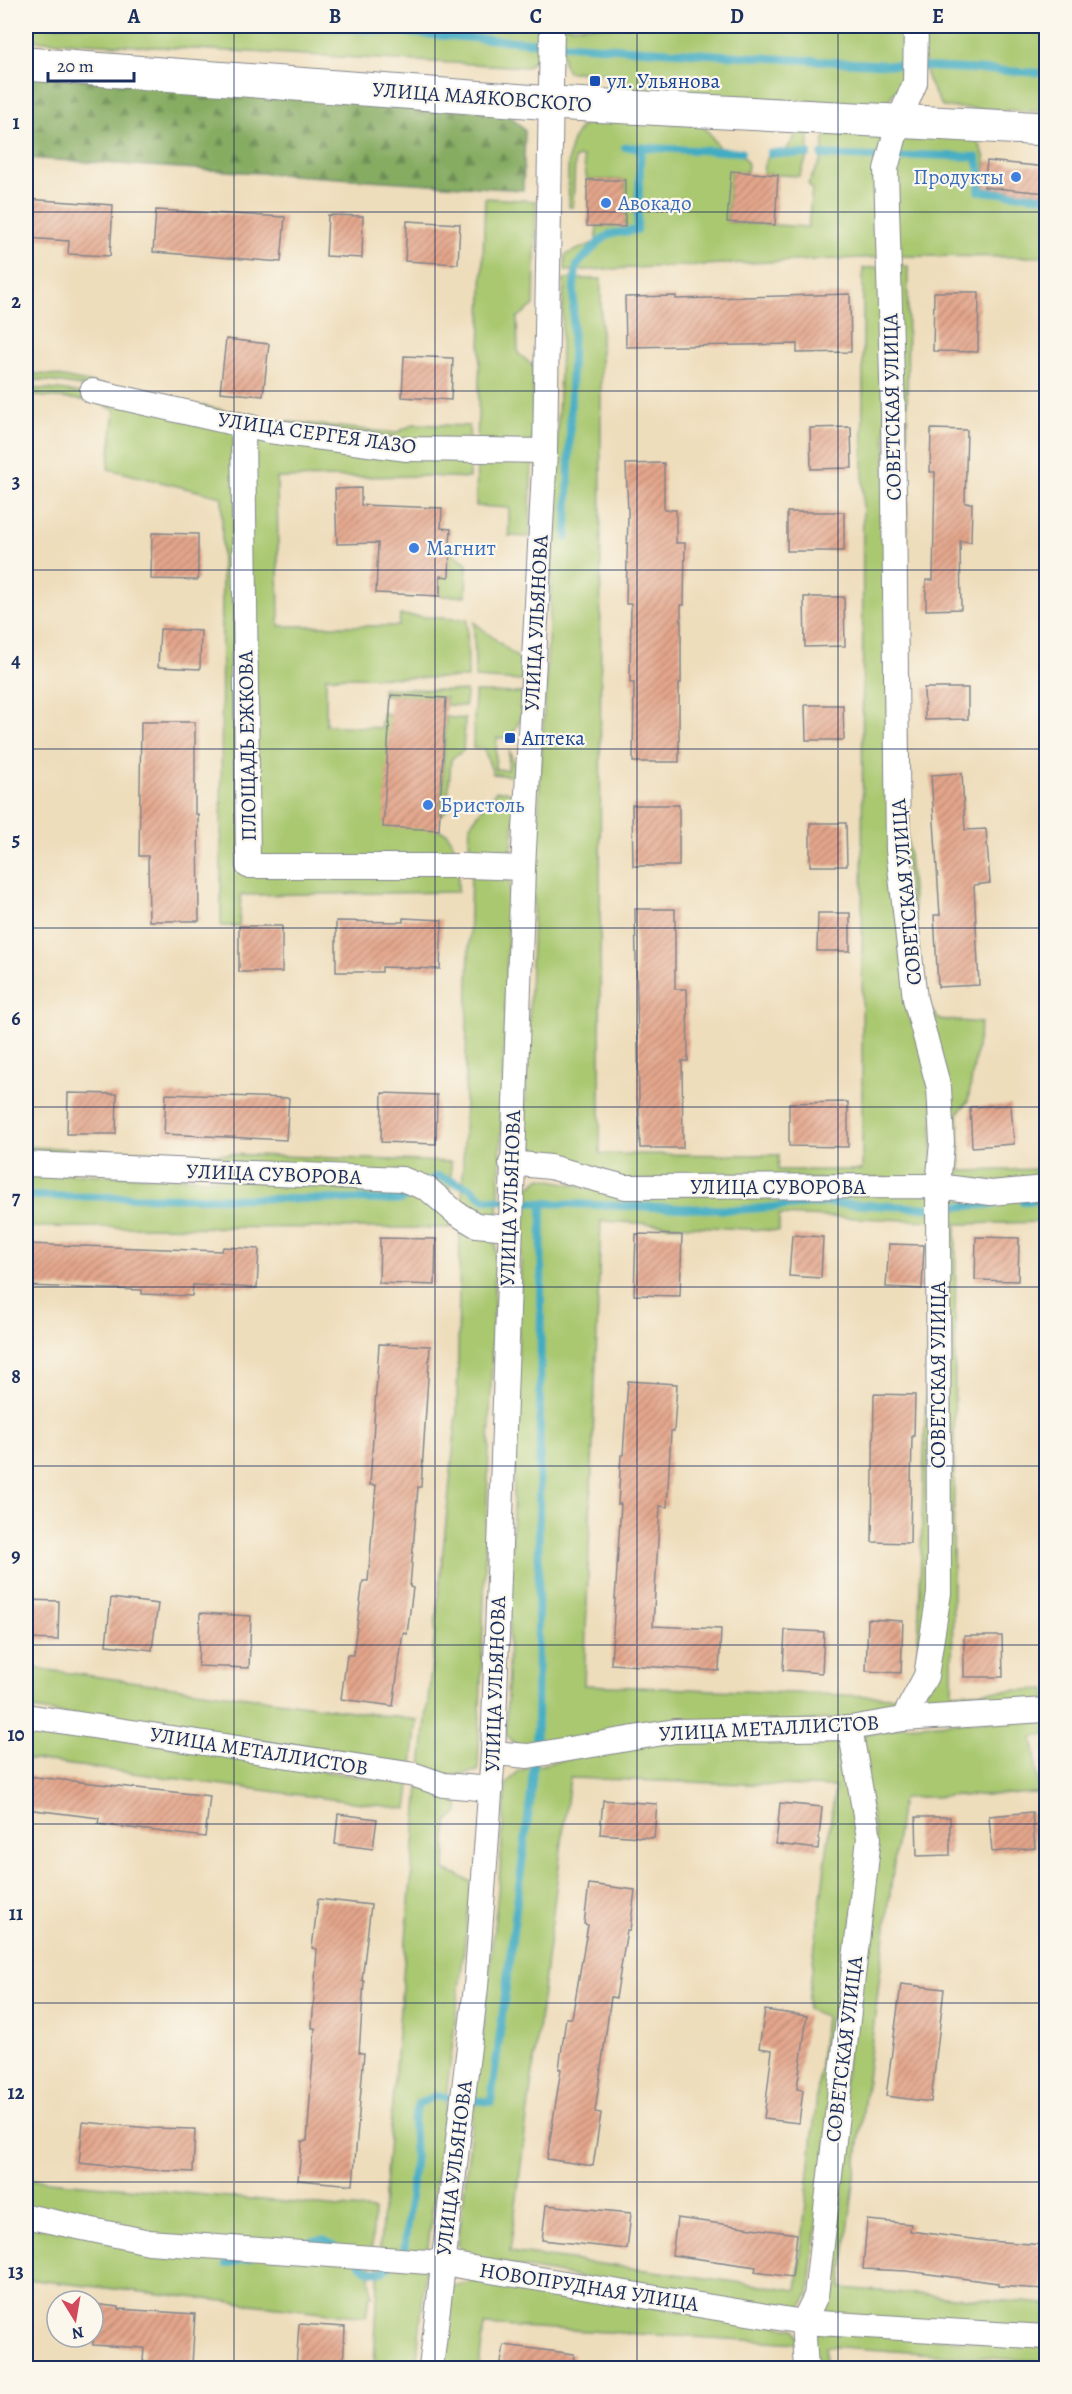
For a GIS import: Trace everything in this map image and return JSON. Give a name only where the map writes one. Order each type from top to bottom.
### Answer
[{"type":"main road","name":"УЛИЦА МАЯКОВСКОГО","points":[[26,64],[552,103],[1047,129]]},
{"type":"street","name":"УЛИЦА УЛЬЯНОВА","points":[[431,2368],[476,1987],[493,1753],[511,1164],[523,868],[545,451],[552,26]]},
{"type":"street","name":"СОВЕТСКАЯ УЛИЦА","points":[[903,1719],[926,1676],[939,1593],[938,1186],[942,1142],[939,1088],[915,999],[898,850],[893,413],[886,169],[898,120],[915,83],[916,26]]},
{"type":"street","name":"УЛИЦА СЕРГЕЯ ЛАЗО","points":[[92,392],[269,431],[407,449],[545,451]]},
{"type":"street","name":"ПЛОЩАДЬ ЕЖКОВА","points":[[243,425],[248,866],[523,868]]},
{"type":"street","name":"УЛИЦА СУВОРОВА","points":[[26,1164],[402,1179],[428,1189],[456,1213],[476,1225],[509,1228]]},
{"type":"street","name":"УЛИЦА СУВОРОВА","points":[[511,1164],[550,1167],[625,1187],[938,1186],[991,1193],[1047,1188]]},
{"type":"street","name":"УЛИЦА МЕТАЛЛИСТОВ","points":[[493,1753],[528,1756],[675,1731],[850,1728],[903,1719],[1047,1710]]},
{"type":"street","name":"УЛИЦА МЕТАЛЛИСТОВ","points":[[26,1716],[415,1775],[444,1785],[491,1789]]},
{"type":"street","name":"СОВЕТСКАЯ УЛИЦА","points":[[806,2368],[803,2322],[816,2296],[869,1838],[850,1728]]},
{"type":"street","name":"НОВОПРУДНАЯ УЛИЦА","points":[[26,2216],[149,2242],[442,2263],[803,2322],[1047,2337]]},
{"type":"green space","points":[[26,26],[539,26],[539,56],[527,67],[26,40]]},
{"type":"green space","points":[[561,26],[905,26],[901,82],[884,107],[611,89],[604,73],[568,72],[563,62]]},
{"type":"green space","points":[[923,26],[1024,26],[1029,29],[1046,29],[1046,112],[943,107],[927,77]]},
{"type":"green space","points":[[26,75],[508,113],[525,131],[523,190],[26,158]]},
{"type":"green space","points":[[604,120],[700,124],[719,148],[739,150],[748,164],[747,172],[731,172],[727,222],[808,227],[812,189],[808,184],[821,160],[827,132],[883,133],[883,257],[565,271],[565,255],[596,242],[597,226],[625,226],[625,180],[587,180],[583,157],[575,158],[573,207],[569,207],[568,173],[574,137],[590,122]]},
{"type":"green space","points":[[799,130],[808,133],[809,144],[806,160],[799,176],[763,174],[764,165],[771,151],[786,151]]},
{"type":"green space","points":[[905,134],[975,137],[985,161],[984,187],[1046,193],[1046,257],[893,256],[891,169]]},
{"type":"green space","points":[[485,198],[536,201],[534,305],[517,318],[518,353],[533,366],[533,444],[477,446]]},
{"type":"green space","points":[[894,266],[908,266],[905,811],[922,997],[938,1019],[981,1023],[968,1101],[958,1113],[961,1171],[1046,1169],[1046,1182],[944,1181],[904,850]]},
{"type":"green space","points":[[883,267],[891,849],[933,1090],[932,1178],[625,1180],[550,1156],[535,1150],[524,1138],[564,279],[601,279],[600,1154],[779,1155],[778,1170],[862,1170],[863,268]]},
{"type":"green space","points":[[26,373],[53,375],[272,420],[396,433],[414,424],[469,426],[470,445],[370,440],[271,427],[88,387],[26,379]]},
{"type":"green space","points":[[26,388],[60,390],[469,455],[469,478],[426,476],[277,478],[279,626],[399,626],[400,615],[467,620],[468,678],[326,677],[326,725],[381,728],[382,713],[390,714],[439,830],[447,833],[458,853],[454,860],[458,872],[458,892],[241,895],[239,926],[221,926],[222,497],[108,469],[115,410],[93,401],[26,395]]},
{"type":"green space","points":[[477,456],[532,459],[529,537],[509,536],[509,508],[476,506]]},
{"type":"green space","points":[[450,552],[467,563],[466,596],[440,596],[440,576],[449,576]]},
{"type":"green space","points":[[474,622],[523,662],[522,681],[475,678]]},
{"type":"green space","points":[[382,688],[466,691],[465,706],[446,705],[446,698],[383,695]]},
{"type":"green space","points":[[475,692],[522,693],[521,719],[510,738],[497,738],[495,769],[508,770],[509,751],[517,771],[512,776],[493,774],[484,749],[473,748]]},
{"type":"green space","points":[[446,717],[465,719],[463,751],[451,759],[447,810],[440,816]]},
{"type":"green space","points":[[496,791],[507,791],[516,798],[511,858],[483,857],[469,843],[470,825]]},
{"type":"green space","points":[[471,874],[510,878],[498,1217],[479,1215],[462,1206]]},
{"type":"green space","points":[[26,1147],[451,1162],[451,1200],[432,1185],[26,1158]]},
{"type":"green space","points":[[26,1172],[400,1186],[438,1207],[444,1213],[451,1228],[26,1227]]},
{"type":"green space","points":[[541,1178],[620,1194],[933,1193],[932,1221],[779,1215],[779,1231],[601,1221],[584,1685],[896,1697],[917,1679],[930,1267],[931,1595],[921,1675],[902,1707],[886,1714],[517,1746],[506,1735],[523,1192]]},
{"type":"green space","points":[[941,1194],[1046,1195],[1046,1222],[956,1224],[952,1693],[1046,1689],[1046,1704],[916,1711],[932,1677]]},
{"type":"green space","points":[[460,1225],[496,1241],[478,1771],[450,1776],[421,1770],[457,1412]]},
{"type":"green space","points":[[26,1667],[417,1720],[412,1765],[26,1708]]},
{"type":"green space","points":[[1046,1717],[1046,1735],[1033,1737],[1039,1793],[902,1798],[841,2288],[1046,2304],[1046,2330],[814,2316],[875,1836],[858,1736],[903,1726]]},
{"type":"green space","points":[[26,1723],[410,1785],[407,1809],[26,1759]]},
{"type":"green space","points":[[843,1735],[863,1836],[809,2294],[797,2315],[475,2259],[458,2246],[499,1883],[506,1785],[518,1771],[577,1756],[677,1737]],"holes":[[[570,1778],[835,1787],[807,2009],[825,2016],[797,2290],[510,2252]]]},
{"type":"green space","points":[[419,1786],[458,1799],[458,1812],[447,1822],[445,1870],[472,1882],[426,2263],[416,2368],[374,2368],[379,2257]]},
{"type":"green space","points":[[26,2179],[374,2210],[370,2278],[372,2296],[369,2297],[366,2317],[26,2279]]},
{"type":"green space","points":[[475,2281],[795,2328],[800,2343],[484,2325],[479,2368],[445,2368],[453,2286]]},
{"type":"green space","points":[[813,2331],[1046,2346],[1046,2362],[826,2346],[824,2368],[815,2368]]},
{"type":"building","name":"Продукты","points":[[987,161],[1047,167],[1047,193],[984,187]]},
{"type":"building","points":[[731,171],[778,175],[775,225],[727,222]]},
{"type":"building","name":"Авокадо","points":[[587,180],[625,180],[625,227],[587,226]]},
{"type":"building","points":[[26,199],[113,205],[110,256],[68,254],[69,241],[26,238]]},
{"type":"building","points":[[156,210],[285,217],[281,262],[153,252]]},
{"type":"building","points":[[328,215],[363,216],[362,258],[326,256]]},
{"type":"building","points":[[407,221],[460,224],[458,264],[405,261]]},
{"type":"building","points":[[934,292],[979,292],[978,352],[933,351]]},
{"type":"building","points":[[850,294],[851,352],[797,353],[797,344],[626,347],[625,297],[676,296],[676,299]]},
{"type":"building","points":[[226,339],[269,344],[263,396],[220,392]]},
{"type":"building","points":[[404,356],[453,358],[451,400],[402,397]]},
{"type":"building","points":[[851,427],[852,468],[811,469],[810,428]]},
{"type":"building","points":[[931,429],[967,430],[965,503],[972,503],[971,542],[960,541],[961,609],[926,610],[926,580],[933,580],[935,472],[930,472]]},
{"type":"building","points":[[664,463],[664,510],[676,510],[676,543],[685,543],[684,605],[681,605],[679,762],[633,762],[634,683],[630,683],[631,604],[626,604],[628,512],[626,464]]},
{"type":"building","name":"Магнит","points":[[361,488],[361,505],[442,508],[441,528],[451,529],[449,577],[440,576],[440,596],[376,593],[378,543],[337,544],[335,489]]},
{"type":"building","points":[[787,512],[844,512],[844,551],[787,551]]},
{"type":"building","points":[[152,533],[198,534],[198,580],[151,579]]},
{"type":"building","points":[[804,597],[844,597],[845,646],[805,647]]},
{"type":"building","points":[[160,629],[201,631],[200,669],[158,667]]},
{"type":"building","points":[[924,688],[968,688],[968,719],[925,720]]},
{"type":"building","points":[[391,695],[446,698],[439,830],[383,827]]},
{"type":"building","points":[[805,705],[843,705],[844,740],[806,740]]},
{"type":"building","points":[[141,722],[195,722],[195,814],[198,814],[199,921],[149,921],[148,856],[139,856]]},
{"type":"building","points":[[962,773],[965,830],[986,829],[990,883],[974,885],[979,985],[938,987],[934,915],[940,915],[931,775]]},
{"type":"building","points":[[632,805],[679,805],[679,866],[633,866]]},
{"type":"building","points":[[810,823],[846,823],[847,866],[810,866]]},
{"type":"building","points":[[635,909],[675,909],[675,989],[687,989],[688,1061],[682,1061],[683,1148],[640,1148]]},
{"type":"building","points":[[818,913],[850,913],[850,951],[817,951]]},
{"type":"building","points":[[403,918],[442,920],[440,969],[382,967],[382,972],[336,972],[336,921],[403,922]]},
{"type":"building","points":[[239,926],[282,926],[282,972],[239,972]]},
{"type":"building","points":[[68,1093],[117,1094],[116,1134],[67,1134]]},
{"type":"building","points":[[382,1093],[437,1095],[436,1144],[381,1142]]},
{"type":"building","points":[[166,1094],[289,1098],[286,1140],[164,1134]]},
{"type":"building","points":[[848,1102],[848,1147],[789,1146],[789,1103]]},
{"type":"building","points":[[1011,1105],[1014,1144],[972,1147],[970,1107]]},
{"type":"building","points":[[636,1234],[682,1235],[680,1296],[634,1295]]},
{"type":"building","points":[[792,1235],[823,1237],[821,1278],[789,1276]]},
{"type":"building","points":[[976,1237],[1019,1238],[1018,1281],[975,1280]]},
{"type":"building","points":[[380,1238],[436,1239],[435,1285],[379,1283]]},
{"type":"building","points":[[26,1244],[222,1251],[223,1247],[259,1249],[257,1288],[193,1285],[192,1296],[142,1294],[142,1290],[26,1286]]},
{"type":"building","points":[[889,1244],[924,1245],[922,1289],[886,1287]]},
{"type":"building","points":[[379,1344],[430,1346],[421,1487],[418,1487],[410,1587],[413,1588],[407,1634],[403,1633],[393,1706],[341,1699],[347,1655],[353,1655],[363,1581],[368,1581],[376,1485],[370,1485]]},
{"type":"building","points":[[628,1381],[677,1384],[674,1431],[671,1431],[667,1507],[660,1506],[653,1626],[721,1629],[719,1671],[611,1664],[621,1504],[618,1504]]},
{"type":"building","points":[[874,1394],[915,1395],[910,1543],[872,1542]]},
{"type":"building","points":[[111,1598],[158,1604],[152,1650],[106,1645]]},
{"type":"building","points":[[26,1600],[59,1601],[58,1640],[26,1639]]},
{"type":"building","points":[[200,1613],[251,1616],[249,1668],[198,1666]]},
{"type":"building","points":[[868,1619],[903,1621],[901,1673],[866,1671]]},
{"type":"building","points":[[785,1630],[824,1632],[822,1673],[783,1670]]},
{"type":"building","points":[[964,1636],[1002,1636],[1003,1677],[964,1677]]},
{"type":"building","points":[[26,1776],[210,1796],[205,1837],[98,1824],[99,1818],[26,1809]]},
{"type":"building","points":[[603,1800],[657,1804],[654,1838],[600,1834]]},
{"type":"building","points":[[780,1803],[822,1807],[818,1849],[776,1844]]},
{"type":"building","points":[[1032,1812],[1035,1848],[992,1852],[989,1816]]},
{"type":"building","points":[[338,1814],[377,1819],[373,1849],[335,1844]]},
{"type":"building","points":[[916,1817],[950,1817],[950,1855],[917,1856]]},
{"type":"building","points":[[589,1884],[635,1890],[630,1930],[627,1930],[616,1998],[611,1997],[595,2112],[601,2113],[593,2166],[547,2159],[561,2069],[559,2069],[566,2018],[572,2018],[588,1925],[584,1924]]},
{"type":"building","points":[[318,1899],[371,1905],[362,1980],[364,1981],[359,2053],[364,2053],[353,2185],[298,2180],[302,2141],[307,2141],[315,2028],[312,2028],[317,1949],[312,1948]]},
{"type":"building","points":[[901,1984],[944,1989],[931,2102],[886,2096]]},
{"type":"building","points":[[765,2010],[807,2016],[797,2089],[803,2090],[799,2123],[764,2119],[772,2050],[759,2048]]},
{"type":"building","points":[[83,2122],[150,2128],[195,2129],[193,2172],[79,2163]]},
{"type":"building","points":[[546,2205],[631,2213],[627,2249],[542,2240]]},
{"type":"building","points":[[677,2218],[797,2234],[792,2277],[755,2272],[756,2267],[672,2255]]},
{"type":"building","points":[[867,2220],[911,2224],[910,2231],[987,2241],[1045,2245],[1042,2289],[998,2286],[998,2283],[906,2271],[863,2269]]},
{"type":"building","points":[[105,2305],[119,2307],[119,2309],[195,2314],[192,2365],[143,2361],[144,2348],[105,2346]]},
{"type":"building","points":[[299,2324],[345,2327],[343,2368],[296,2368]]},
{"type":"building","points":[[504,2345],[574,2354],[573,2368],[500,2368]]},
{"type":"waterway","points":[[319,26],[683,52],[1046,73]]},
{"type":"waterway","points":[[625,147],[741,152]]},
{"type":"waterway","points":[[567,537],[574,286],[577,265],[610,234],[637,230],[641,147]]},
{"type":"waterway","points":[[770,153],[808,154]]},
{"type":"waterway","points":[[822,155],[901,158],[921,155],[976,157],[980,170],[979,191],[1046,197]]},
{"type":"waterway","points":[[26,1196],[401,1200],[437,1176],[469,1187],[484,1199],[542,1203],[736,1210],[824,1203],[931,1208],[995,1204]]},
{"type":"waterway","points":[[1023,1202],[1046,1200]]},
{"type":"waterway","points":[[399,2256],[404,2251],[415,2156],[413,2121],[418,2104],[435,2096],[491,2102],[530,1802],[537,1726],[542,1203]]},
{"type":"waterway","points":[[302,2244],[323,2239],[337,2248]]},
{"type":"waterway","points":[[226,2264],[249,2258]]},
{"type":"waterway","points":[[360,2264],[367,2270],[382,2272],[390,2265]]},
{"type":"place","name":"ул. Ульянова","points":[[595,81]]},
{"type":"place","name":"Продукты","points":[[1016,177]]},
{"type":"place","name":"Авокадо","points":[[606,203]]},
{"type":"place","name":"Магнит","points":[[414,548]]},
{"type":"place","name":"Аптека","points":[[510,738]]},
{"type":"place","name":"Бристоль","points":[[428,805]]}]
